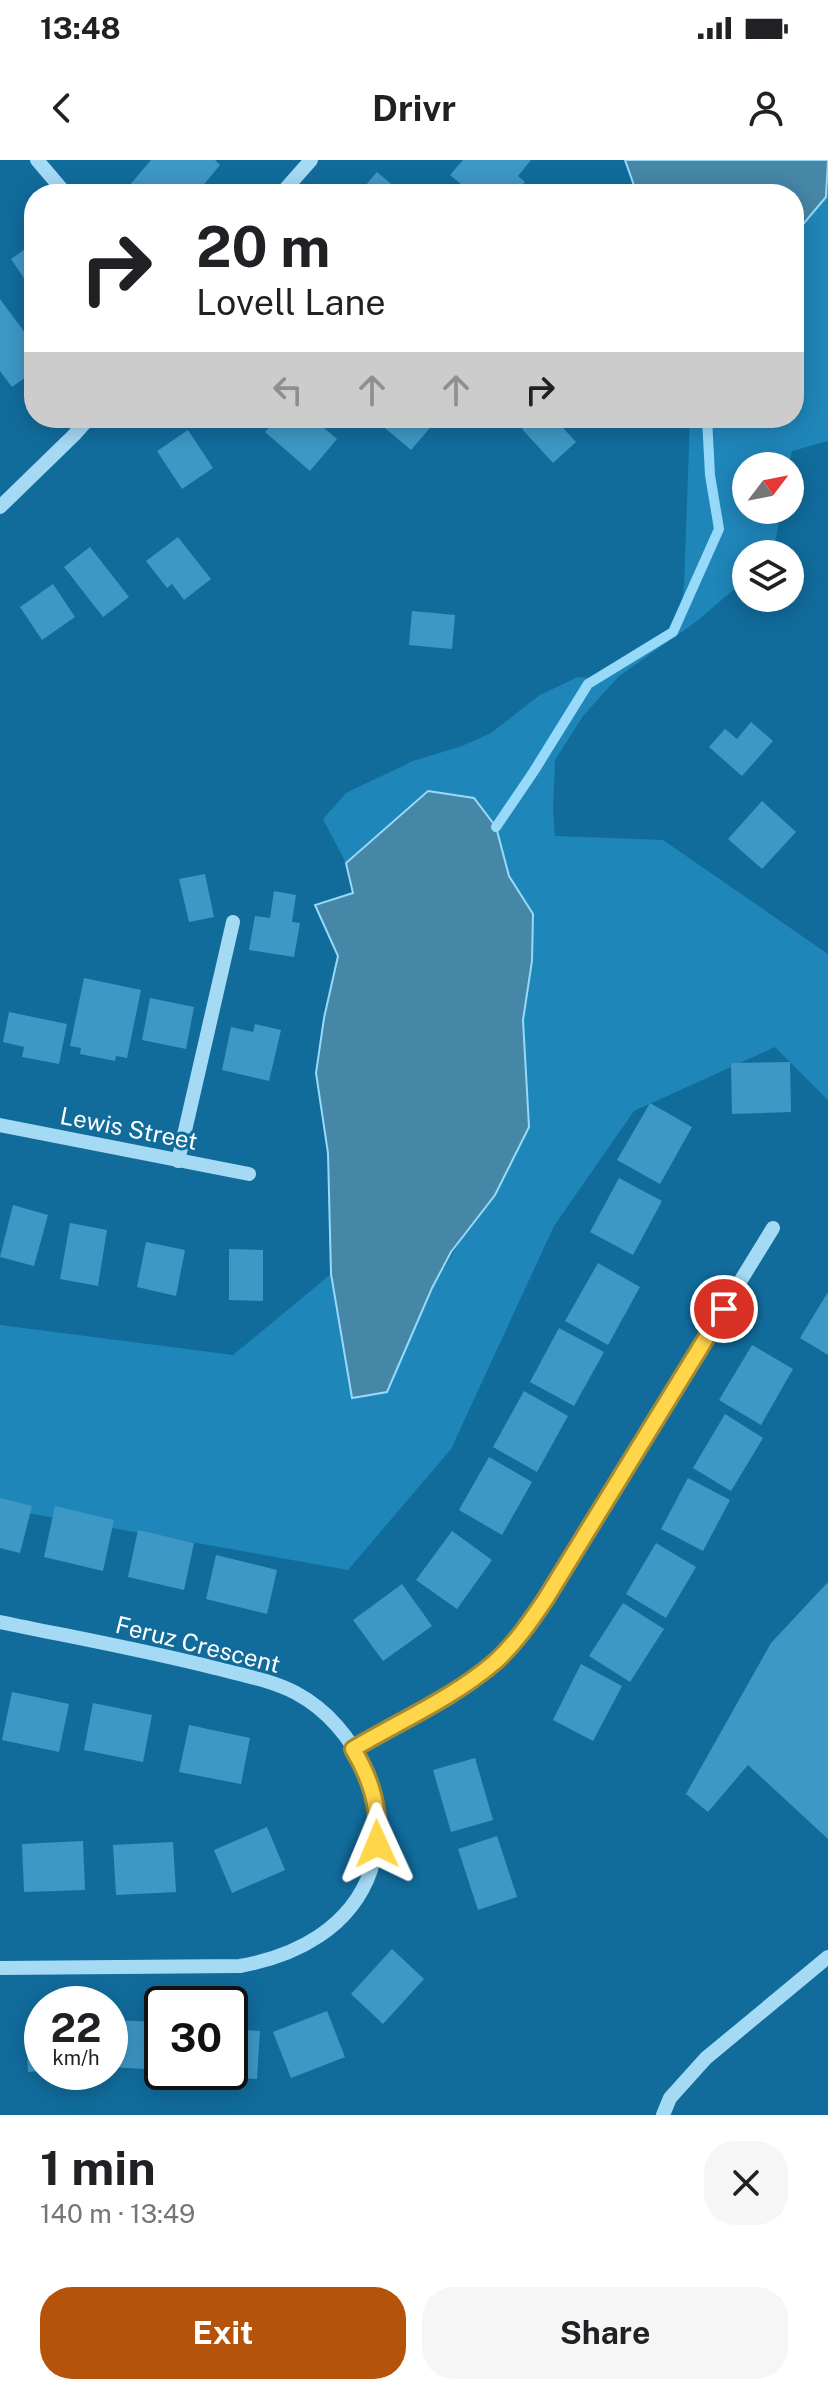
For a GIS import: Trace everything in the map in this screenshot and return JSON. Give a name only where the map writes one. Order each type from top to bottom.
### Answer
[{"type":"street","points":[[37,160],[57,184]]},
{"type":"street","points":[[290,184],[311,160]]},
{"type":"street","points":[[0,507],[80,428]]},
{"type":"street","points":[[178,1161],[233,922]]},
{"type":"street","name":"Lewis Street","points":[[0,1125],[249,1174]]},
{"type":"street","points":[[353,1749],[455,1690],[513,1644],[545,1600],[773,1228]]},
{"type":"street","name":"Feruz Crescent","points":[[0,1622],[170,1657],[271,1683],[313,1704],[335,1725],[368,1776],[376,1802],[378,1830],[373,1864],[351,1907],[332,1927],[310,1943],[266,1961],[240,1966],[0,1968]]},
{"type":"street","points":[[663,2115],[670,2098],[706,2058],[828,1957]]},
{"type":"shaded area","points":[[625,160],[828,160],[826,197],[804,223],[804,184],[633,184]]},
{"type":"shaded area","points":[[828,187],[828,441],[792,452],[732,452],[732,524],[778,524],[776,540],[732,540],[732,591],[697,621],[618,677],[583,716],[555,760],[553,811],[555,836],[663,840],[828,954],[828,1100],[775,1047],[634,1111],[554,1226],[451,1449],[348,1570],[0,1508],[0,1325],[233,1355],[331,1274],[352,1398],[387,1392],[432,1288],[529,1127],[523,1020],[532,961],[533,915],[509,876],[496,827],[428,791],[346,863],[323,819],[346,793],[413,761],[462,746],[491,733],[540,695],[578,677],[601,679],[680,620],[690,428],[804,428],[804,223],[826,197]]},
{"type":"shaded area","points":[[428,791],[474,798],[496,827],[509,876],[533,914],[532,961],[523,1020],[529,1127],[495,1195],[451,1252],[387,1392],[352,1398],[331,1274],[328,1153],[316,1073],[338,956],[315,905],[353,893],[346,863]]},
{"type":"building","points":[[151,160],[215,160],[220,165],[204,184],[131,184]]},
{"type":"building","points":[[463,160],[531,160],[518,176],[525,182],[523,184],[461,184],[450,175]]},
{"type":"building","points":[[377,172],[391,184],[367,184]]},
{"type":"building","points":[[24,250],[24,278],[11,259]]},
{"type":"building","points":[[0,299],[24,331],[24,378],[12,387],[0,371]]},
{"type":"building","points":[[269,428],[324,428],[337,439],[310,471],[265,432]]},
{"type":"building","points":[[385,428],[430,428],[411,450]]},
{"type":"building","points":[[563,428],[576,442],[553,463],[522,429]]},
{"type":"building","points":[[188,430],[213,468],[182,489],[157,451]]},
{"type":"building","points":[[178,537],[211,579],[184,600],[172,584],[167,588],[146,561]]},
{"type":"building","points":[[90,547],[129,597],[103,617],[64,567]]},
{"type":"building","points":[[53,584],[75,617],[42,640],[20,607]]},
{"type":"building","points":[[412,611],[455,615],[452,649],[409,645]]},
{"type":"building","points":[[751,722],[773,741],[742,776],[709,747],[725,729],[737,739]]},
{"type":"building","points":[[762,801],[796,832],[762,869],[728,839]]},
{"type":"building","points":[[205,874],[214,917],[189,922],[179,879]]},
{"type":"building","points":[[274,891],[296,895],[292,922],[300,923],[294,957],[249,950],[255,916],[270,918]]},
{"type":"building","points":[[84,978],[141,990],[127,1058],[116,1056],[115,1061],[80,1054],[81,1048],[70,1046]]},
{"type":"building","points":[[150,998],[194,1007],[186,1049],[142,1040]]},
{"type":"building","points":[[9,1012],[67,1024],[59,1064],[22,1057],[24,1047],[3,1042]]},
{"type":"building","points":[[255,1024],[281,1030],[269,1081],[222,1070],[231,1027],[253,1032]]},
{"type":"building","points":[[790,1062],[791,1112],[732,1114],[731,1063]]},
{"type":"building","points":[[650,1103],[692,1127],[660,1184],[617,1160]]},
{"type":"building","points":[[619,1178],[662,1201],[633,1255],[590,1232]]},
{"type":"building","points":[[13,1205],[48,1215],[34,1266],[0,1257]]},
{"type":"building","points":[[70,1223],[107,1230],[98,1286],[60,1279]]},
{"type":"building","points":[[146,1242],[185,1250],[176,1296],[137,1287]]},
{"type":"building","points":[[229,1249],[263,1250],[263,1301],[229,1300]]},
{"type":"building","points":[[598,1263],[640,1287],[608,1345],[565,1321]]},
{"type":"building","points":[[828,1292],[828,1355],[800,1338]]},
{"type":"building","points":[[559,1328],[604,1352],[574,1406],[530,1382]]},
{"type":"building","points":[[752,1345],[793,1369],[761,1425],[719,1400]]},
{"type":"building","points":[[524,1391],[568,1416],[537,1472],[493,1447]]},
{"type":"building","points":[[725,1414],[763,1438],[731,1491],[693,1468]]},
{"type":"building","points":[[489,1457],[532,1482],[502,1535],[459,1510]]},
{"type":"building","points":[[688,1478],[730,1500],[703,1551],[661,1529]]},
{"type":"building","points":[[0,1498],[32,1506],[20,1553],[0,1548]]},
{"type":"building","points":[[55,1506],[114,1520],[103,1571],[44,1557]]},
{"type":"building","points":[[138,1530],[194,1543],[184,1590],[128,1577]]},
{"type":"building","points":[[452,1531],[492,1560],[457,1609],[416,1580]]},
{"type":"building","points":[[656,1543],[696,1567],[666,1618],[626,1594]]},
{"type":"building","points":[[216,1555],[277,1570],[267,1614],[206,1599]]},
{"type":"building","points":[[828,1582],[828,1839],[748,1765],[708,1812],[686,1794],[771,1643]]},
{"type":"building","points":[[402,1584],[432,1626],[383,1661],[353,1620]]},
{"type":"building","points":[[623,1603],[664,1629],[630,1682],[589,1656]]},
{"type":"building","points":[[581,1664],[622,1686],[593,1741],[553,1720]]},
{"type":"building","points":[[12,1692],[69,1704],[59,1752],[2,1740]]},
{"type":"building","points":[[93,1703],[152,1715],[143,1762],[84,1750]]},
{"type":"building","points":[[189,1725],[250,1738],[241,1784],[179,1772]]},
{"type":"building","points":[[475,1758],[493,1820],[451,1832],[433,1770]]},
{"type":"building","points":[[267,1827],[285,1870],[232,1893],[214,1850]]},
{"type":"building","points":[[497,1836],[517,1897],[478,1910],[458,1849]]},
{"type":"building","points":[[83,1841],[85,1890],[24,1892],[22,1844]]},
{"type":"building","points":[[173,1842],[176,1892],[116,1895],[113,1845]]},
{"type":"building","points":[[392,1949],[424,1979],[383,2024],[351,1994]]},
{"type":"building","points":[[327,2011],[345,2057],[291,2078],[273,2032]]},
{"type":"building","points":[[128,2021],[144,2021],[144,2069],[128,2068]]},
{"type":"building","points":[[248,2030],[260,2031],[257,2079],[248,2078]]},
{"type":"waterway","points":[[496,827],[588,684],[673,632],[719,529],[710,475],[708,428]]},
{"type":"route","points":[[377,1844],[378,1816],[373,1789],[353,1749],[455,1690],[513,1644],[545,1600],[724,1309]]}]
